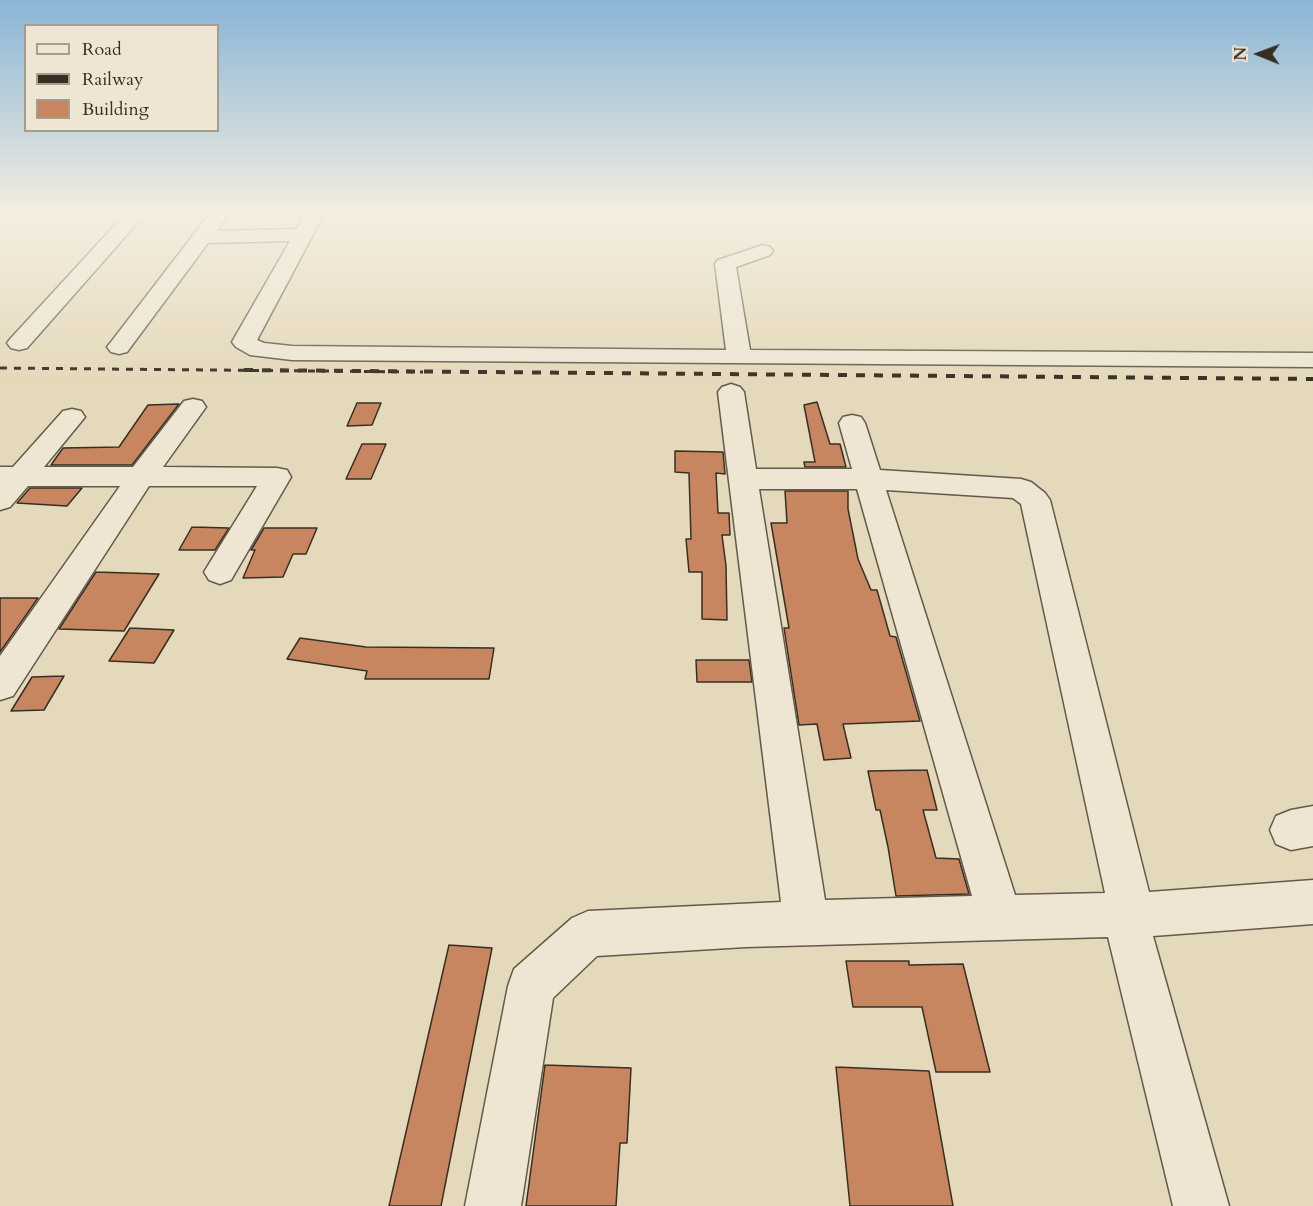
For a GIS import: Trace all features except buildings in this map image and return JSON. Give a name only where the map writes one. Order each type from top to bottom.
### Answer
[{"type":"street","points":[[19,343],[87,268]]},
{"type":"street","points":[[119,347],[179,268]]},
{"type":"street","points":[[285,268],[244,342],[258,350],[739,357],[1313,360]]},
{"type":"street","points":[[726,268],[739,357]]},
{"type":"street","points":[[731,392],[806,923]]},
{"type":"street","points":[[0,685],[140,478],[193,407]]},
{"type":"street","points":[[0,500],[9,476],[72,417]]},
{"type":"street","points":[[852,423],[1000,918]]},
{"type":"street","points":[[9,476],[277,477],[219,572]]},
{"type":"street","points":[[743,479],[868,479],[1021,489],[1035,500],[1129,914],[1201,1206]]},
{"type":"street","points":[[493,1206],[531,986],[588,934],[806,923],[1175,913],[1313,902]]},
{"type":"railway","points":[[0,368],[423,372]]},
{"type":"railway","points":[[244,370],[1313,379]]}]
